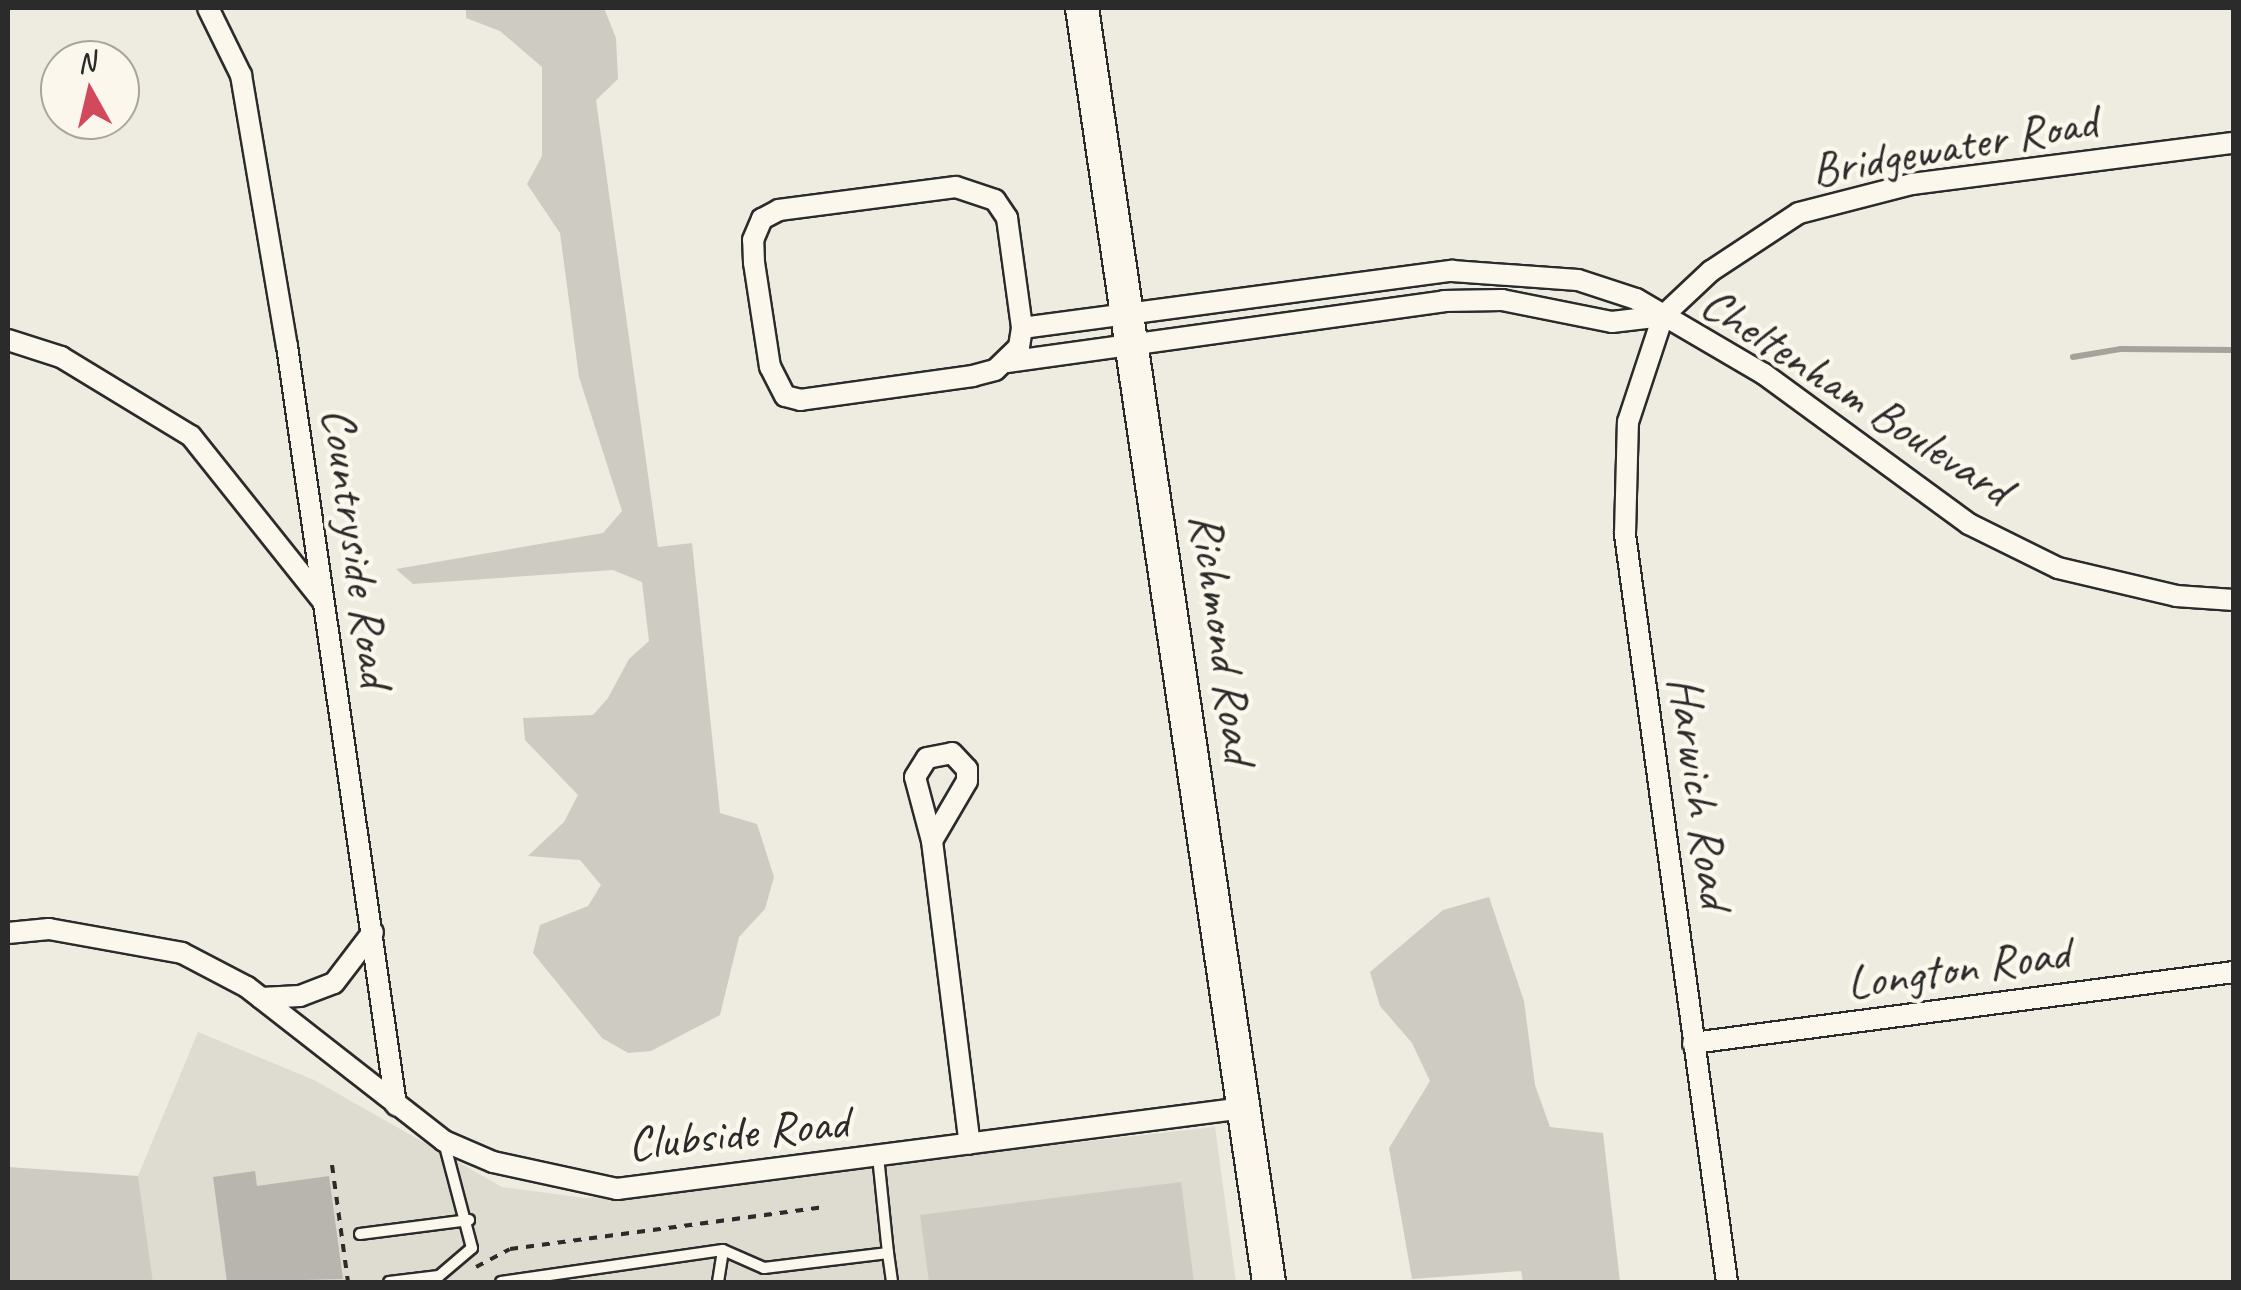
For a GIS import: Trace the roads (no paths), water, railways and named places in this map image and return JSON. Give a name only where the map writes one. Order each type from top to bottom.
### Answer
[{"type":"main road","name":"Richmond Road","points":[[1086,8],[1269,1282]]},
{"type":"street","name":"Countryside Road","points":[[208,8],[242,75],[374,932],[396,1105]]},
{"type":"street","name":"Bridgewater Road","points":[[1663,316],[1712,270],[1799,213],[1912,184],[2234,142]]},
{"type":"street","points":[[1007,362],[1019,348],[1022,328],[1007,218],[982,193],[956,187],[779,210],[756,227],[754,262],[770,366],[786,396],[801,400],[973,376],[1007,362],[1129,328],[1488,270],[1578,280],[1636,299],[1663,316]]},
{"type":"street","name":"Cheltenham Boulevard","points":[[1129,328],[1444,301],[1502,300],[1612,322],[1663,316],[1764,374],[1970,524],[2058,568],[2176,596],[2234,600]]},
{"type":"street","name":"Harwich Road","points":[[1663,316],[1628,422],[1623,481],[1727,1282]]},
{"type":"street","points":[[1022,328],[1129,328]]},
{"type":"street","points":[[8,340],[60,357],[191,436],[324,601]]},
{"type":"street","points":[[932,841],[970,1144]]},
{"type":"street","name":"Clubside Road","points":[[8,933],[49,929],[182,954],[261,998],[444,1141],[493,1162],[617,1189],[1244,1108]]},
{"type":"street","points":[[261,998],[300,996],[334,983],[374,932]]},
{"type":"street","name":"Longton Road","points":[[1694,1043],[2234,972]]},
{"type":"lane","points":[[389,1282],[439,1276],[472,1248],[468,1220],[444,1141]]},
{"type":"lane","points":[[878,1157],[892,1282]]},
{"type":"lane","points":[[360,1234],[468,1220]]},
{"type":"lane","points":[[502,1282],[723,1250],[764,1268],[888,1253]]},
{"type":"lane","points":[[718,1282],[723,1250]]},
{"type":"waterway","points":[[2073,357],[2121,349],[2234,350]]}]
